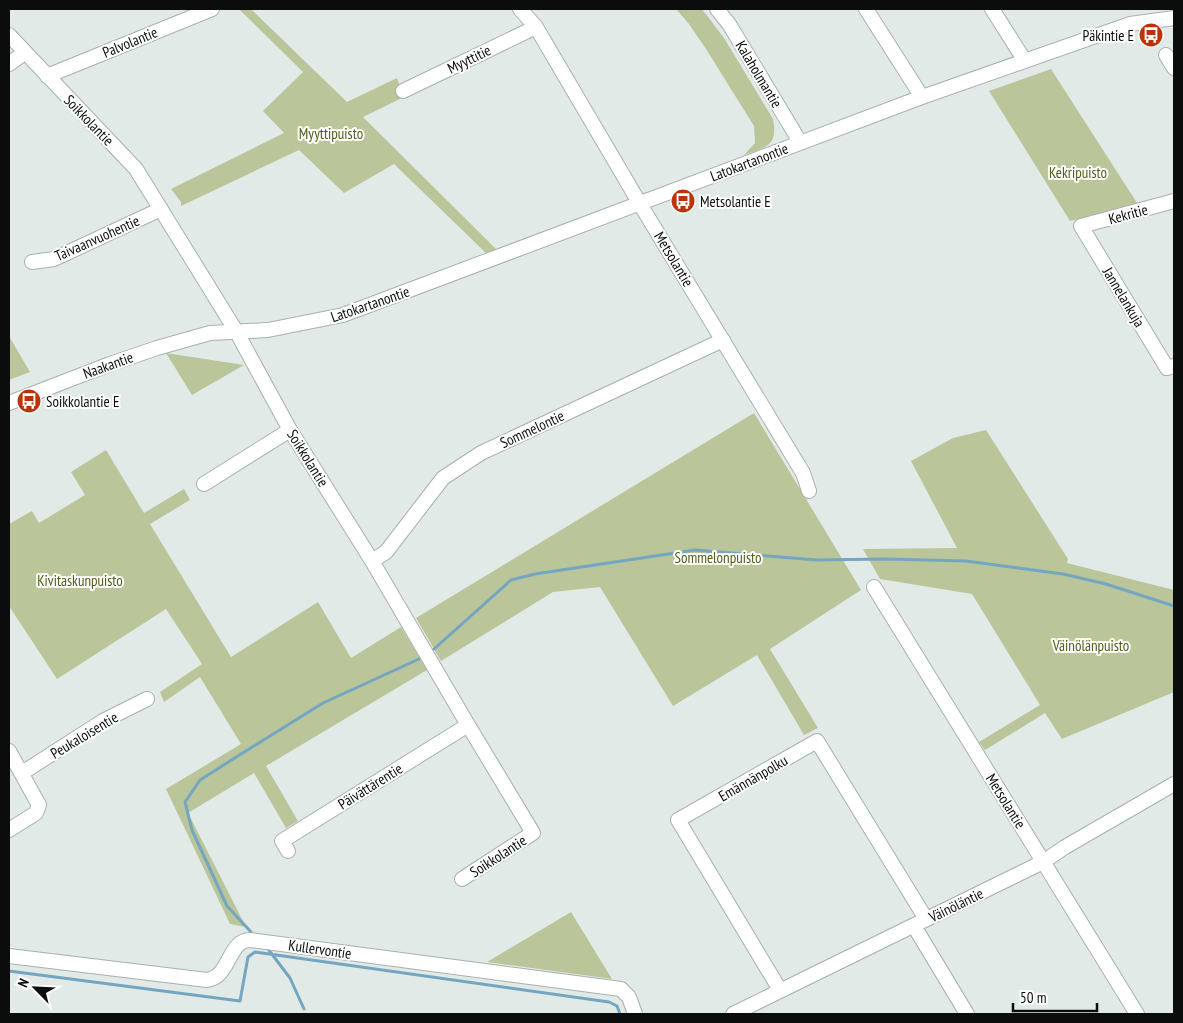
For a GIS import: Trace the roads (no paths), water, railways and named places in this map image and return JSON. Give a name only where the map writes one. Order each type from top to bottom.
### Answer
[{"type":"street","name":"Palvolantie","points":[[47,76],[212,9]]},
{"type":"street","points":[[520,9],[536,27]]},
{"type":"street","name":"Kalaholmantie","points":[[717,9],[729,24],[800,142]]},
{"type":"street","points":[[866,9],[922,97]]},
{"type":"street","points":[[992,9],[1025,61]]},
{"type":"street","points":[[1140,9],[1145,22]]},
{"type":"street","name":"Latokartanontie","points":[[210,333],[289,326],[343,315],[922,97],[1130,24],[1174,18]]},
{"type":"street","name":"Myyttitie","points":[[403,91],[536,27]]},
{"type":"street","name":"Metsolantie","points":[[536,27],[640,204],[803,473],[809,491]]},
{"type":"street","name":"Soikkolantie","points":[[9,35],[136,169],[236,331],[290,430],[372,561],[534,833],[462,879]]},
{"type":"street","points":[[9,64],[24,53]]},
{"type":"street","points":[[1166,54],[1174,68]]},
{"type":"street","name":"Kekritie","points":[[1081,226],[1174,201]]},
{"type":"street","name":"Taivaanvuohentie","points":[[32,262],[54,259],[161,209]]},
{"type":"street","name":"Jannelankuja","points":[[1081,226],[1170,367]]},
{"type":"street","name":"Naakantie","points":[[9,403],[120,360],[210,333]]},
{"type":"street","name":"Sommelontie","points":[[372,561],[386,552],[443,478],[481,453],[723,340]]},
{"type":"street","points":[[204,484],[290,430]]},
{"type":"street","name":"Metsolantie","points":[[874,587],[1138,1014]]},
{"type":"street","name":"Peukaloisentie","points":[[22,773],[103,722],[147,699]]},
{"type":"street","name":"Päivättärentie","points":[[288,851],[282,841],[468,725]]},
{"type":"street","name":"Emännänpolku","points":[[780,990],[678,820],[817,741],[920,923]]},
{"type":"street","points":[[9,751],[39,805],[36,813],[9,830]]},
{"type":"street","name":"Väinöläntie","points":[[733,1014],[1043,862],[1065,847],[1174,784]]},
{"type":"street","points":[[920,923],[966,1014]]},
{"type":"street","name":"Kullervontie","points":[[9,956],[207,980],[216,977],[238,944],[244,940],[250,940],[621,990],[629,997],[634,1014]]},
{"type":"waterway","points":[[434,649],[511,580],[535,574],[695,550],[817,560],[966,561],[1063,574],[1106,584],[1174,606]]},
{"type":"waterway","points":[[251,932],[227,906],[192,830],[185,802],[200,780],[323,703],[419,659]]},
{"type":"waterway","points":[[268,949],[290,978],[304,1009]]},
{"type":"waterway","points":[[9,971],[240,1001],[248,957],[255,952],[609,1002],[617,1006],[620,1014]]},
{"type":"place","name":"Päkintie E","points":[[1151,35]]},
{"type":"place","name":"Metsolantie E","points":[[683,201]]},
{"type":"place","name":"Soikkolantie E","points":[[29,401]]},
{"type":"park label","name":"Myyttipuisto","points":[[331,133]]},
{"type":"park label","name":"Kekripuisto","points":[[1078,172]]},
{"type":"park label","name":"Sommelonpuisto","points":[[718,557]]},
{"type":"park label","name":"Kivitaskunpuisto","points":[[80,580]]},
{"type":"park label","name":"Väinölänpuisto","points":[[1091,645]]}]
